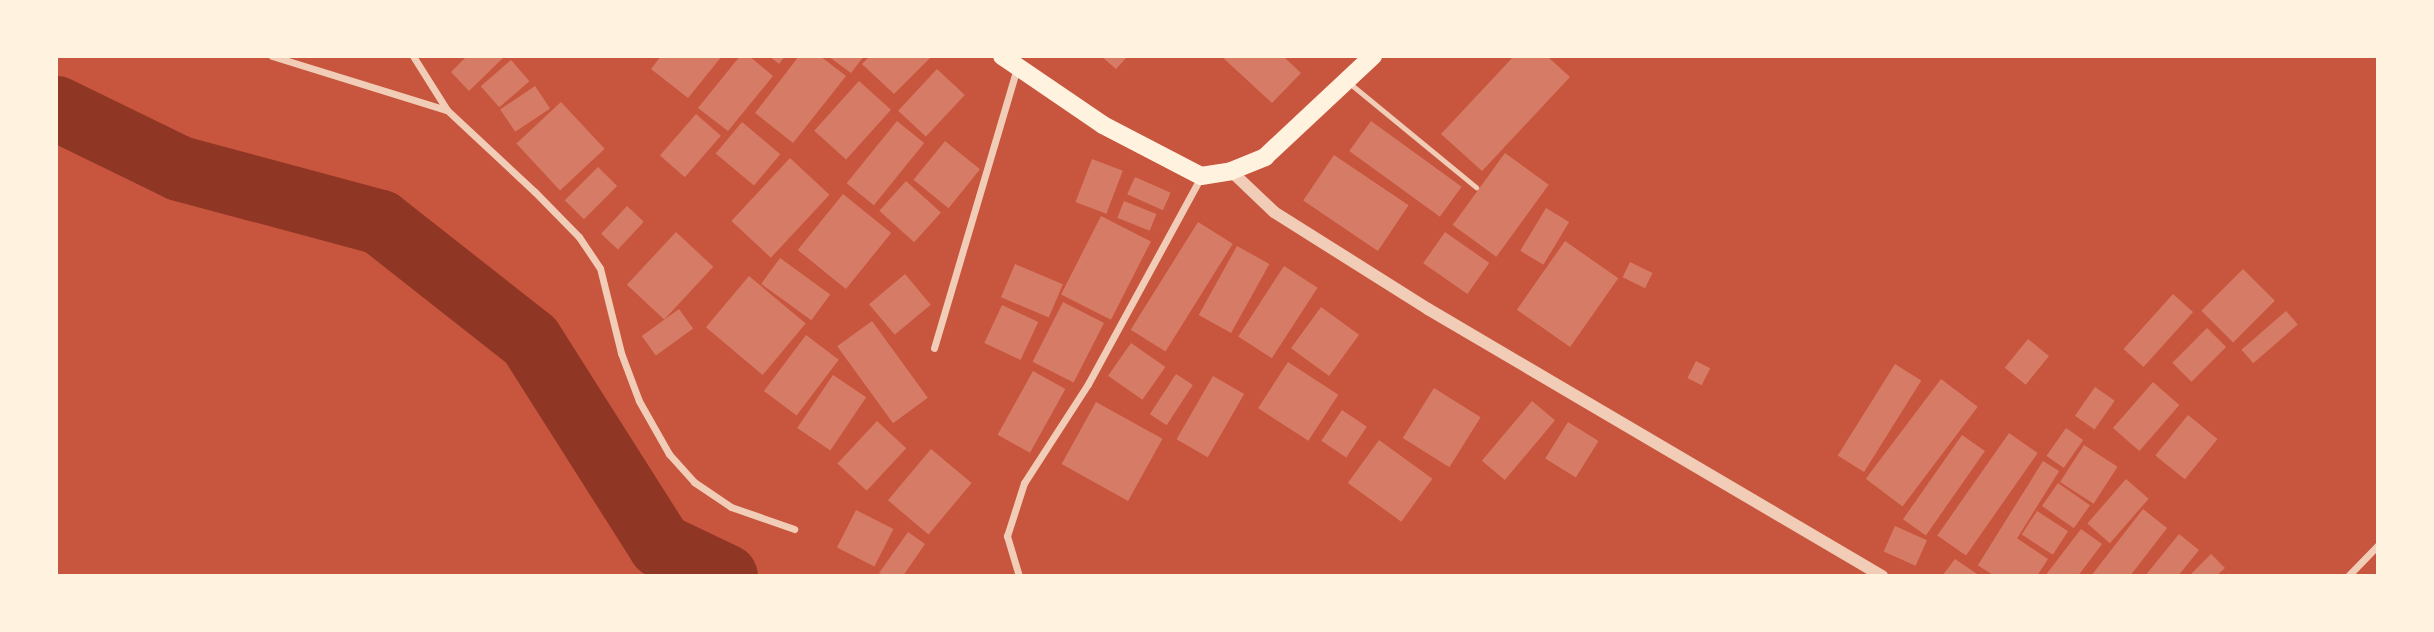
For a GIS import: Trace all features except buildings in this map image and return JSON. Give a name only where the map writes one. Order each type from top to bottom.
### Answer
[{"type":"main road","points":[[1002,56],[1053,94],[1167,162],[1201,176],[1231,171],[1265,157],[1373,56]]},
{"type":"street","points":[[272,56],[447,110]]},
{"type":"street","points":[[413,56],[447,110],[579,237],[600,268],[621,353],[639,401],[669,454],[694,482],[731,507],[794,530]]},
{"type":"street","points":[[934,348],[1019,70]]},
{"type":"street","points":[[1231,171],[1274,212],[1428,309],[1882,576]]},
{"type":"street","points":[[1019,576],[1007,536],[1024,483],[1088,384],[1201,176]]},
{"type":"street","points":[[2348,576],[2378,545]]},
{"type":"lane","points":[[1346,81],[1476,187]]},
{"type":"waterway","points":[[56,108],[179,168],[380,222],[530,340],[660,545],[725,576]]}]
